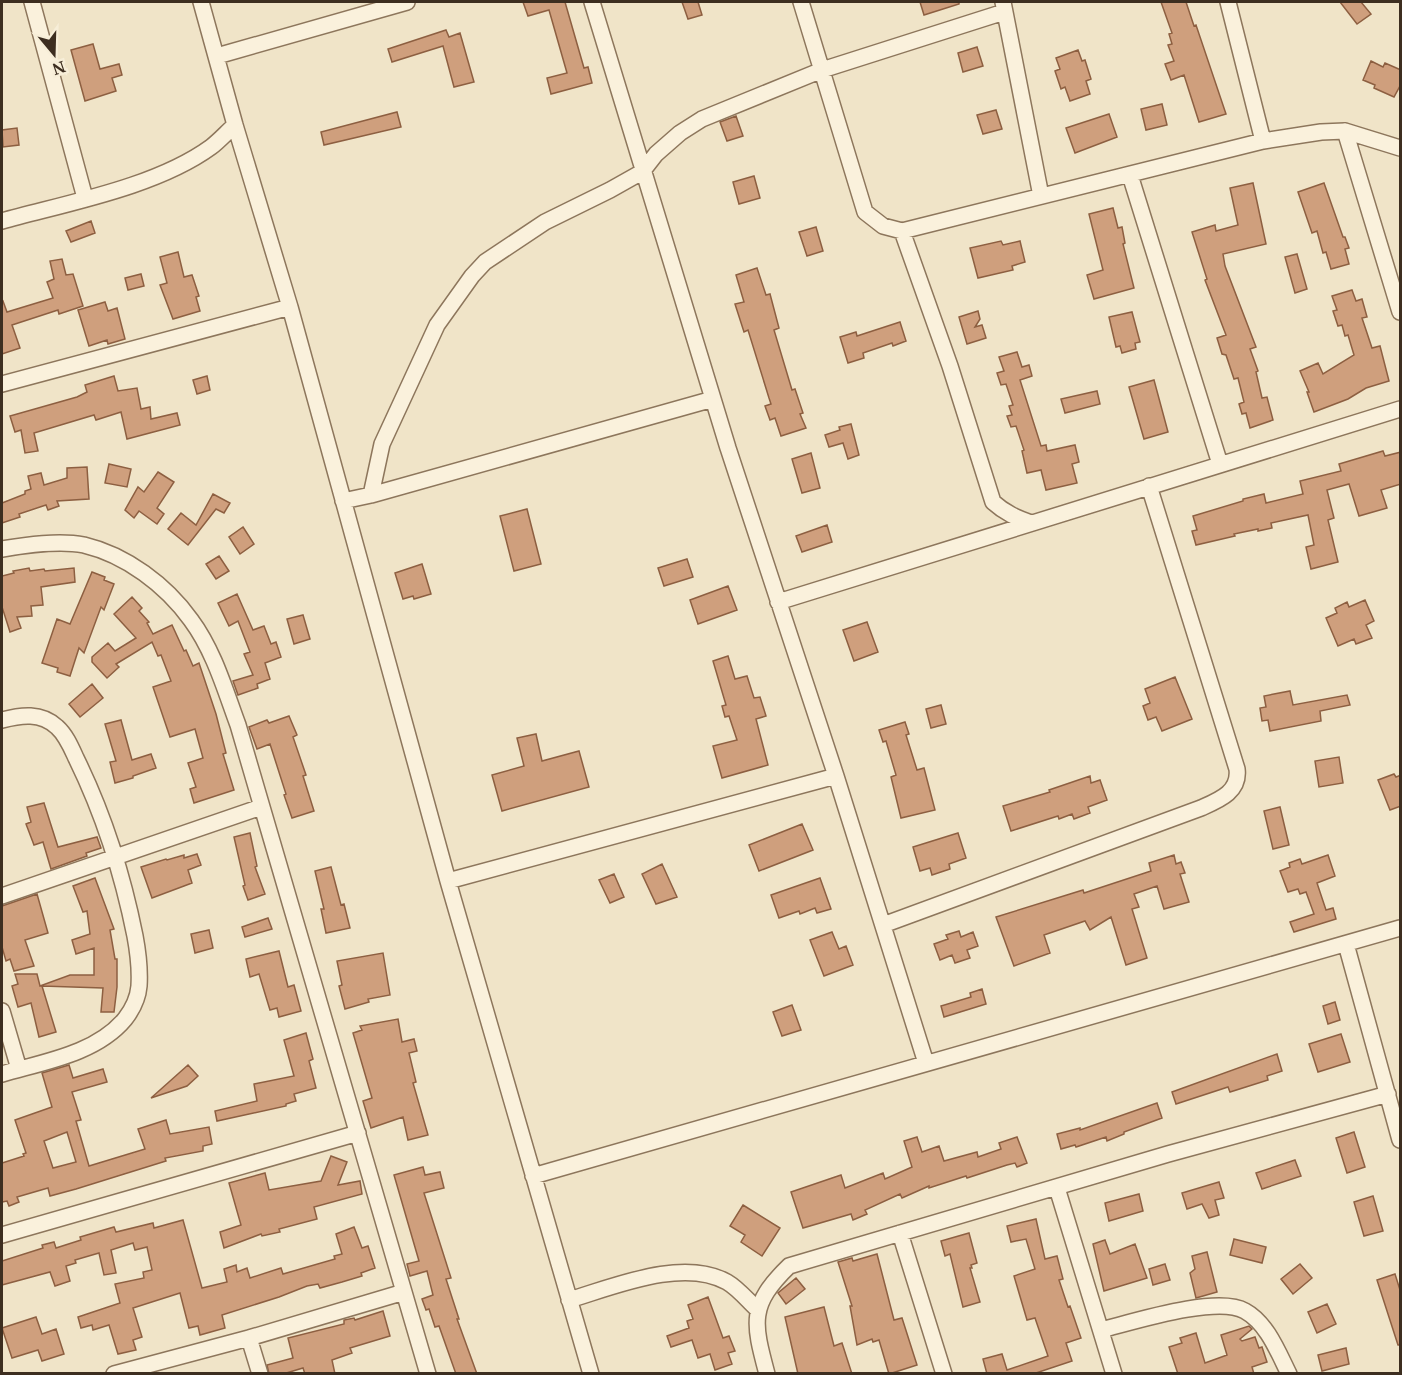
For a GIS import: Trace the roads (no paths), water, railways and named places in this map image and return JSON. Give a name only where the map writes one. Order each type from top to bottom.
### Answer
[{"type":"street","points":[[32,2],[85,198]]},
{"type":"street","points":[[201,2],[235,125],[290,307],[448,881],[591,1374]]},
{"type":"street","points":[[217,56],[407,2]]},
{"type":"street","points":[[592,2],[713,399],[836,776],[926,1063]]},
{"type":"street","points":[[801,2],[865,212],[883,226],[903,231],[1263,141],[1321,132],[1345,131],[1401,148]]},
{"type":"street","points":[[1228,2],[1263,141]]},
{"type":"street","points":[[371,495],[382,444],[404,394],[436,325],[472,276],[485,262],[545,222],[642,172],[656,154],[680,133],[702,119],[822,70],[1003,7],[1041,196]]},
{"type":"street","points":[[2,220],[148,180],[183,164],[211,147],[235,125]]},
{"type":"street","points":[[1345,131],[1401,312]]},
{"type":"street","points":[[1130,175],[1220,464]]},
{"type":"street","points":[[903,231],[950,366],[993,502],[1001,510],[1031,523]]},
{"type":"street","points":[[2,384],[290,307]]},
{"type":"street","points":[[343,501],[713,399]]},
{"type":"street","points":[[778,602],[1401,408]]},
{"type":"street","points":[[883,925],[1201,808],[1226,795],[1235,786],[1238,778],[1237,769],[1149,486]]},
{"type":"street","points":[[2,549],[33,543],[83,545],[125,559],[161,587],[191,620],[213,658],[238,725],[428,1374]]},
{"type":"street","points":[[2,720],[26,715],[41,717],[57,726],[87,779],[115,858],[137,948],[139,989],[131,1009],[117,1027],[92,1046],[2,1074]]},
{"type":"street","points":[[448,881],[836,776]]},
{"type":"street","points":[[2,897],[261,807]]},
{"type":"street","points":[[533,1176],[1401,928]]},
{"type":"street","points":[[1346,944],[1401,1140]]},
{"type":"street","points":[[2,1011],[19,1069]]},
{"type":"street","points":[[767,1374],[755,1326],[758,1310],[772,1282],[789,1266],[1168,1154],[1388,1094]]},
{"type":"street","points":[[2,1235],[358,1133]]},
{"type":"street","points":[[1057,1188],[1114,1374]]},
{"type":"street","points":[[900,1233],[944,1374]]},
{"type":"street","points":[[569,1300],[644,1279],[679,1272],[711,1276],[725,1281],[758,1310]]},
{"type":"street","points":[[114,1374],[249,1338],[404,1292]]},
{"type":"street","points":[[1101,1330],[1204,1306],[1229,1305],[1245,1311],[1263,1326],[1289,1374]]},
{"type":"street","points":[[249,1338],[260,1374]]}]
